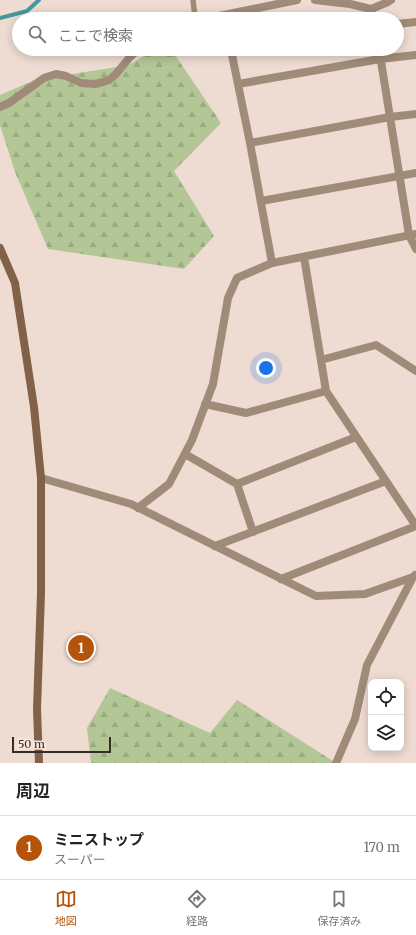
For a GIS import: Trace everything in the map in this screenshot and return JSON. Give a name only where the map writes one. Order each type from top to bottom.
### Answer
[{"type":"street","points":[[237,12],[294,0]]},
{"type":"street","points":[[316,0],[350,4],[371,9],[391,0]]},
{"type":"street","points":[[404,23],[416,22]]},
{"type":"street","points":[[238,84],[380,59],[416,55]]},
{"type":"street","points":[[0,107],[9,103],[44,78],[56,74],[66,76],[81,83],[95,84],[109,80],[131,56]]},
{"type":"street","points":[[232,56],[272,263]]},
{"type":"street","points":[[380,56],[399,176],[416,249]]},
{"type":"street","points":[[250,144],[390,117],[416,114]]},
{"type":"street","points":[[261,201],[416,173]]},
{"type":"street","points":[[138,508],[169,484],[192,440],[213,384],[228,298],[237,278],[272,263],[413,235]]},
{"type":"street","points":[[0,248],[15,283],[34,407],[41,478],[41,593],[37,709],[39,763]]},
{"type":"street","points":[[281,579],[416,526],[326,391],[304,257]]},
{"type":"street","points":[[321,360],[376,345],[416,371]]},
{"type":"street","points":[[206,404],[246,413],[326,391]]},
{"type":"street","points":[[237,484],[356,437]]},
{"type":"street","points":[[185,454],[237,484],[252,532]]},
{"type":"street","points":[[41,478],[131,504],[316,596],[365,594],[414,576]]},
{"type":"street","points":[[215,546],[386,482]]},
{"type":"street","points":[[336,763],[355,719],[367,665],[414,576]]},
{"type":"lane","points":[[193,0],[194,12]]},
{"type":"green space","points":[[144,56],[176,56],[221,123],[174,171],[214,236],[184,269],[48,249],[15,172],[0,125],[0,95],[35,80],[129,65]]},
{"type":"green space","points":[[110,688],[210,733],[237,700],[336,763],[91,763],[87,728]]},
{"type":"waterway","points":[[23,12],[27,11],[39,0]]},
{"type":"waterway","points":[[0,18],[12,15]]},
{"type":"place","name":"ミニストップ","points":[[81,648]]}]
